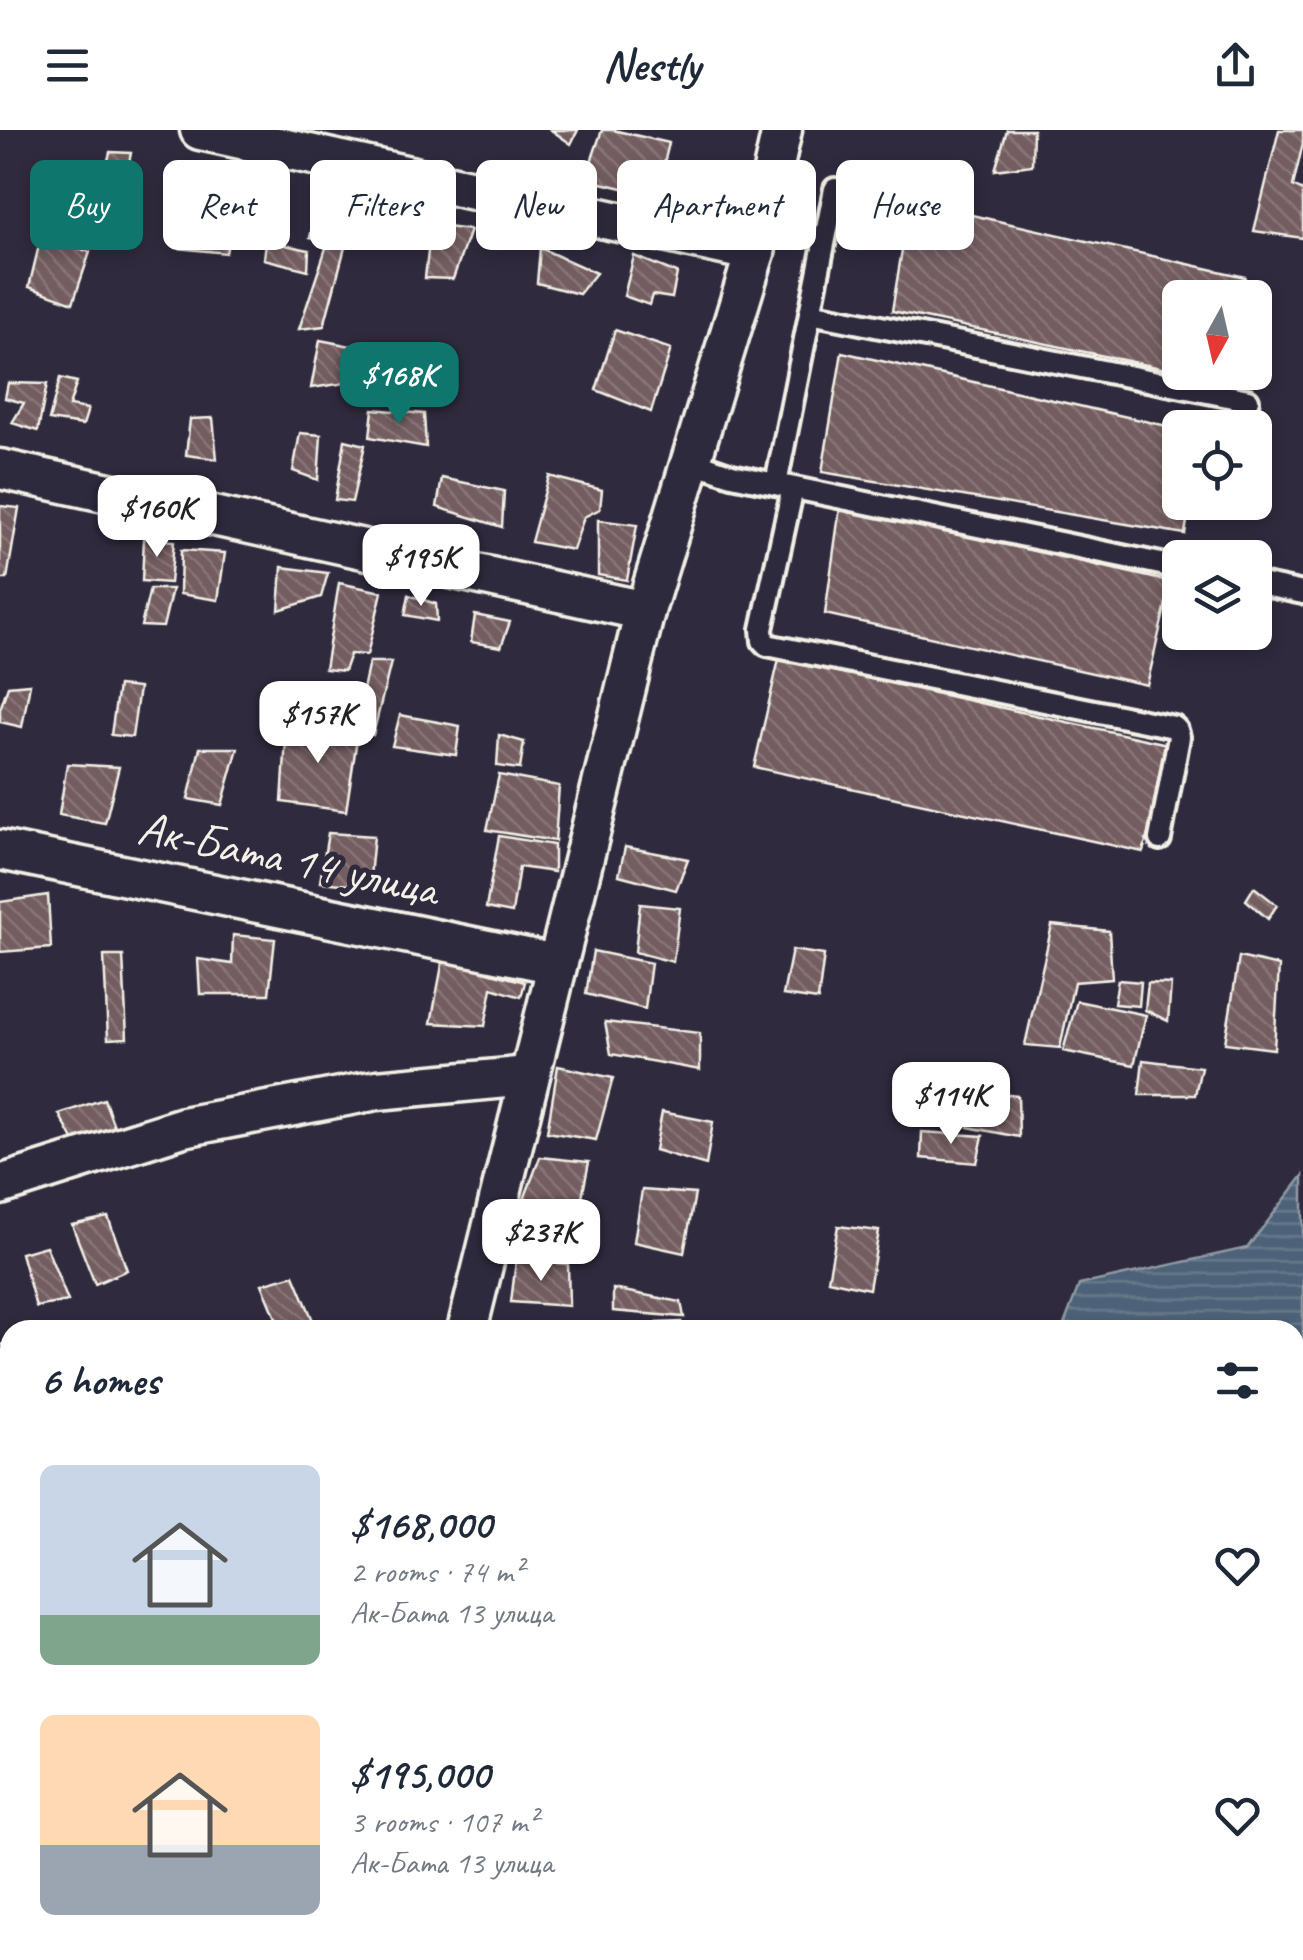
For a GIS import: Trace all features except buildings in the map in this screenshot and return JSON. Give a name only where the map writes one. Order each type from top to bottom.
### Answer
[{"type":"street","points":[[200,130],[755,252]]},
{"type":"street","points":[[469,1320],[645,611],[755,252],[782,130]]},
{"type":"street","points":[[0,469],[645,611]]},
{"type":"street","name":"Ак-Бата 14 улица","points":[[0,850],[556,964]]},
{"type":"street","points":[[0,1185],[183,1127],[377,1090],[530,1076]]},
{"type":"lane","points":[[836,188],[810,313],[763,641],[767,645],[1174,727],[1179,737],[1160,840]]},
{"type":"lane","points":[[810,313],[1248,400]]},
{"type":"lane","points":[[691,461],[732,476],[1162,564]]},
{"type":"lane","points":[[1272,587],[1303,593]]},
{"type":"water","points":[[1303,1176],[1303,1320],[1066,1320],[1079,1285],[1247,1248]]}]
